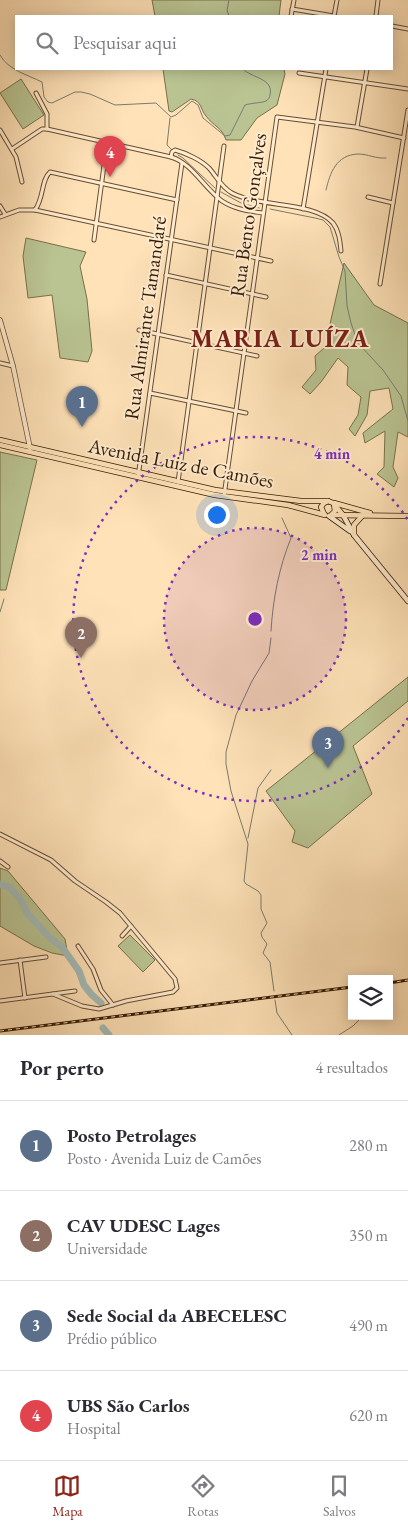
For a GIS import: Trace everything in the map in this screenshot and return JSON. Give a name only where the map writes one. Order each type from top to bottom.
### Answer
[{"type":"main road","name":"Avenida Luiz de Camões","points":[[0,440],[30,450]]},
{"type":"main road","name":"Avenida Luiz de Camões","points":[[0,445],[329,515],[376,515]]},
{"type":"main road","name":"Avenida Luiz de Camões","points":[[225,494],[331,502],[376,515]]},
{"type":"main road","points":[[331,502],[343,515],[354,535],[408,601]]},
{"type":"main road","points":[[329,515],[335,511],[331,502]]},
{"type":"main road","points":[[331,502],[324,503],[321,507],[322,511],[354,535]]},
{"type":"main road","points":[[354,535],[354,525],[364,515]]},
{"type":"main road","points":[[376,515],[408,516]]},
{"type":"street","points":[[291,15],[294,0]]},
{"type":"street","points":[[334,15],[337,0]]},
{"type":"street","points":[[376,15],[378,0]]},
{"type":"street","points":[[292,9],[328,15]]},
{"type":"street","points":[[393,26],[408,29]]},
{"type":"street","points":[[303,209],[326,70]]},
{"type":"street","points":[[357,127],[367,70]]},
{"type":"street","points":[[299,73],[408,89]]},
{"type":"street","points":[[36,93],[47,114],[48,129]]},
{"type":"street","points":[[380,284],[408,110]]},
{"type":"street","name":"Rua Bento Gonçalves","points":[[225,494],[277,117],[317,122]]},
{"type":"street","points":[[317,122],[357,127],[404,138]]},
{"type":"street","points":[[12,149],[42,129],[48,129],[170,158],[182,163],[217,197],[235,208],[263,213]]},
{"type":"street","points":[[0,130],[19,164],[22,182]]},
{"type":"street","points":[[94,240],[106,143]]},
{"type":"street","points":[[178,484],[224,146]]},
{"type":"street","points":[[170,158],[175,150],[197,160],[209,168],[219,183],[239,196],[265,204],[317,212],[332,222],[339,234],[341,252]]},
{"type":"street","name":"Rua Almirante Tamandaré","points":[[138,474],[182,163]]},
{"type":"street","points":[[35,210],[41,199],[46,176],[50,172],[177,200]]},
{"type":"street","points":[[368,197],[393,203]]},
{"type":"street","points":[[0,206],[5,214]]},
{"type":"street","points":[[0,217],[19,210],[35,210],[271,262]]},
{"type":"street","points":[[166,276],[266,297]]},
{"type":"street","points":[[0,320],[13,366],[30,450]]},
{"type":"street","points":[[139,330],[257,356]]},
{"type":"street","points":[[0,363],[13,366]]},
{"type":"street","points":[[150,393],[246,414]]},
{"type":"street","points":[[0,834],[56,863],[75,882],[113,907],[175,979],[178,988],[173,992],[95,1009],[76,1004],[53,994]]},
{"type":"street","points":[[0,861],[8,867]]},
{"type":"street","points":[[122,936],[131,926]]},
{"type":"street","points":[[78,946],[93,969],[101,990],[113,1005]]},
{"type":"street","points":[[0,963],[46,957]]},
{"type":"street","points":[[20,960],[25,998]]},
{"type":"street","points":[[0,1001],[75,992]]},
{"type":"green space","points":[[152,0],[281,0],[279,15],[155,15]]},
{"type":"green space","points":[[163,70],[284,70],[285,74],[277,105],[257,118],[241,140],[226,140],[220,129],[209,119],[195,100],[191,99],[172,112],[169,111]]},
{"type":"green space","points":[[21,79],[44,115],[23,129],[0,93]]},
{"type":"green space","points":[[26,238],[86,252],[80,266],[87,299],[92,351],[88,362],[60,358],[52,295],[28,298],[23,256]]},
{"type":"green space","points":[[344,263],[374,305],[408,323],[408,437],[398,432],[393,467],[398,478],[394,487],[377,474],[384,467],[385,431],[365,443],[363,433],[393,409],[389,388],[370,391],[367,415],[355,436],[349,429],[358,415],[361,397],[347,385],[348,367],[338,358],[310,394],[302,387],[316,370],[315,356],[332,341],[330,324]]},
{"type":"green space","points":[[0,452],[37,460],[6,590],[0,590]]},
{"type":"green space","points":[[408,677],[408,701],[353,746],[372,794],[308,848],[292,842],[295,831],[266,791]]},
{"type":"green space","points":[[0,868],[8,871],[65,939],[68,956],[52,953],[34,946],[0,926]]},
{"type":"green space","points":[[130,935],[155,960],[143,972],[118,946]]},
{"type":"waterway","points":[[229,0],[227,10],[229,15]]},
{"type":"waterway","points":[[0,55],[8,65],[15,69]]},
{"type":"waterway","points":[[17,70],[42,82],[44,97],[48,102],[52,103],[75,92],[81,92],[115,105],[156,103],[171,117],[192,101],[198,105],[203,118],[225,136],[230,135],[245,105],[266,101],[270,96],[269,85],[244,70]]},
{"type":"waterway","points":[[170,118],[167,145],[172,150]]},
{"type":"waterway","points":[[326,190],[332,171],[339,161],[344,158],[358,154],[386,158]]},
{"type":"waterway","points":[[178,155],[215,188]]},
{"type":"waterway","points":[[221,192],[241,203],[259,208]]},
{"type":"waterway","points":[[270,209],[323,220],[330,227],[345,271],[347,306],[358,343],[383,370],[401,396],[408,421]]},
{"type":"waterway","points":[[271,631],[277,583],[291,538],[282,518]]},
{"type":"waterway","points":[[0,612],[4,599]]},
{"type":"waterway","points":[[271,638],[269,653],[252,681],[236,715],[226,752],[226,764],[231,791],[248,844],[244,881],[261,895],[261,909],[267,923],[261,933],[267,944],[263,953],[270,962],[274,991]]},
{"type":"waterway","points":[[248,838],[258,788],[271,770]]},
{"type":"waterway","points":[[0,884],[10,888],[21,900],[27,913],[50,938],[62,947],[79,971],[84,985],[101,1003]]},
{"type":"waterway","points":[[275,1000],[277,1013],[292,1035]]},
{"type":"waterway","points":[[339,1035],[359,1020]]},
{"type":"waterway","points":[[103,1028],[109,1035]]},
{"type":"railway","points":[[393,982],[408,980]]},
{"type":"railway","points":[[0,1031],[348,988]]},
{"type":"place","name":"UBS São Carlos","points":[[110,177]]},
{"type":"place","name":"Posto Petrolages","points":[[82,427]]},
{"type":"place","name":"CAV UDESC Lages","points":[[81,658]]},
{"type":"place","name":"Sede Social da ABECELESC","points":[[328,768]]},
{"type":"district","name":"MARIA LUÍZA","points":[[280,338]]}]
